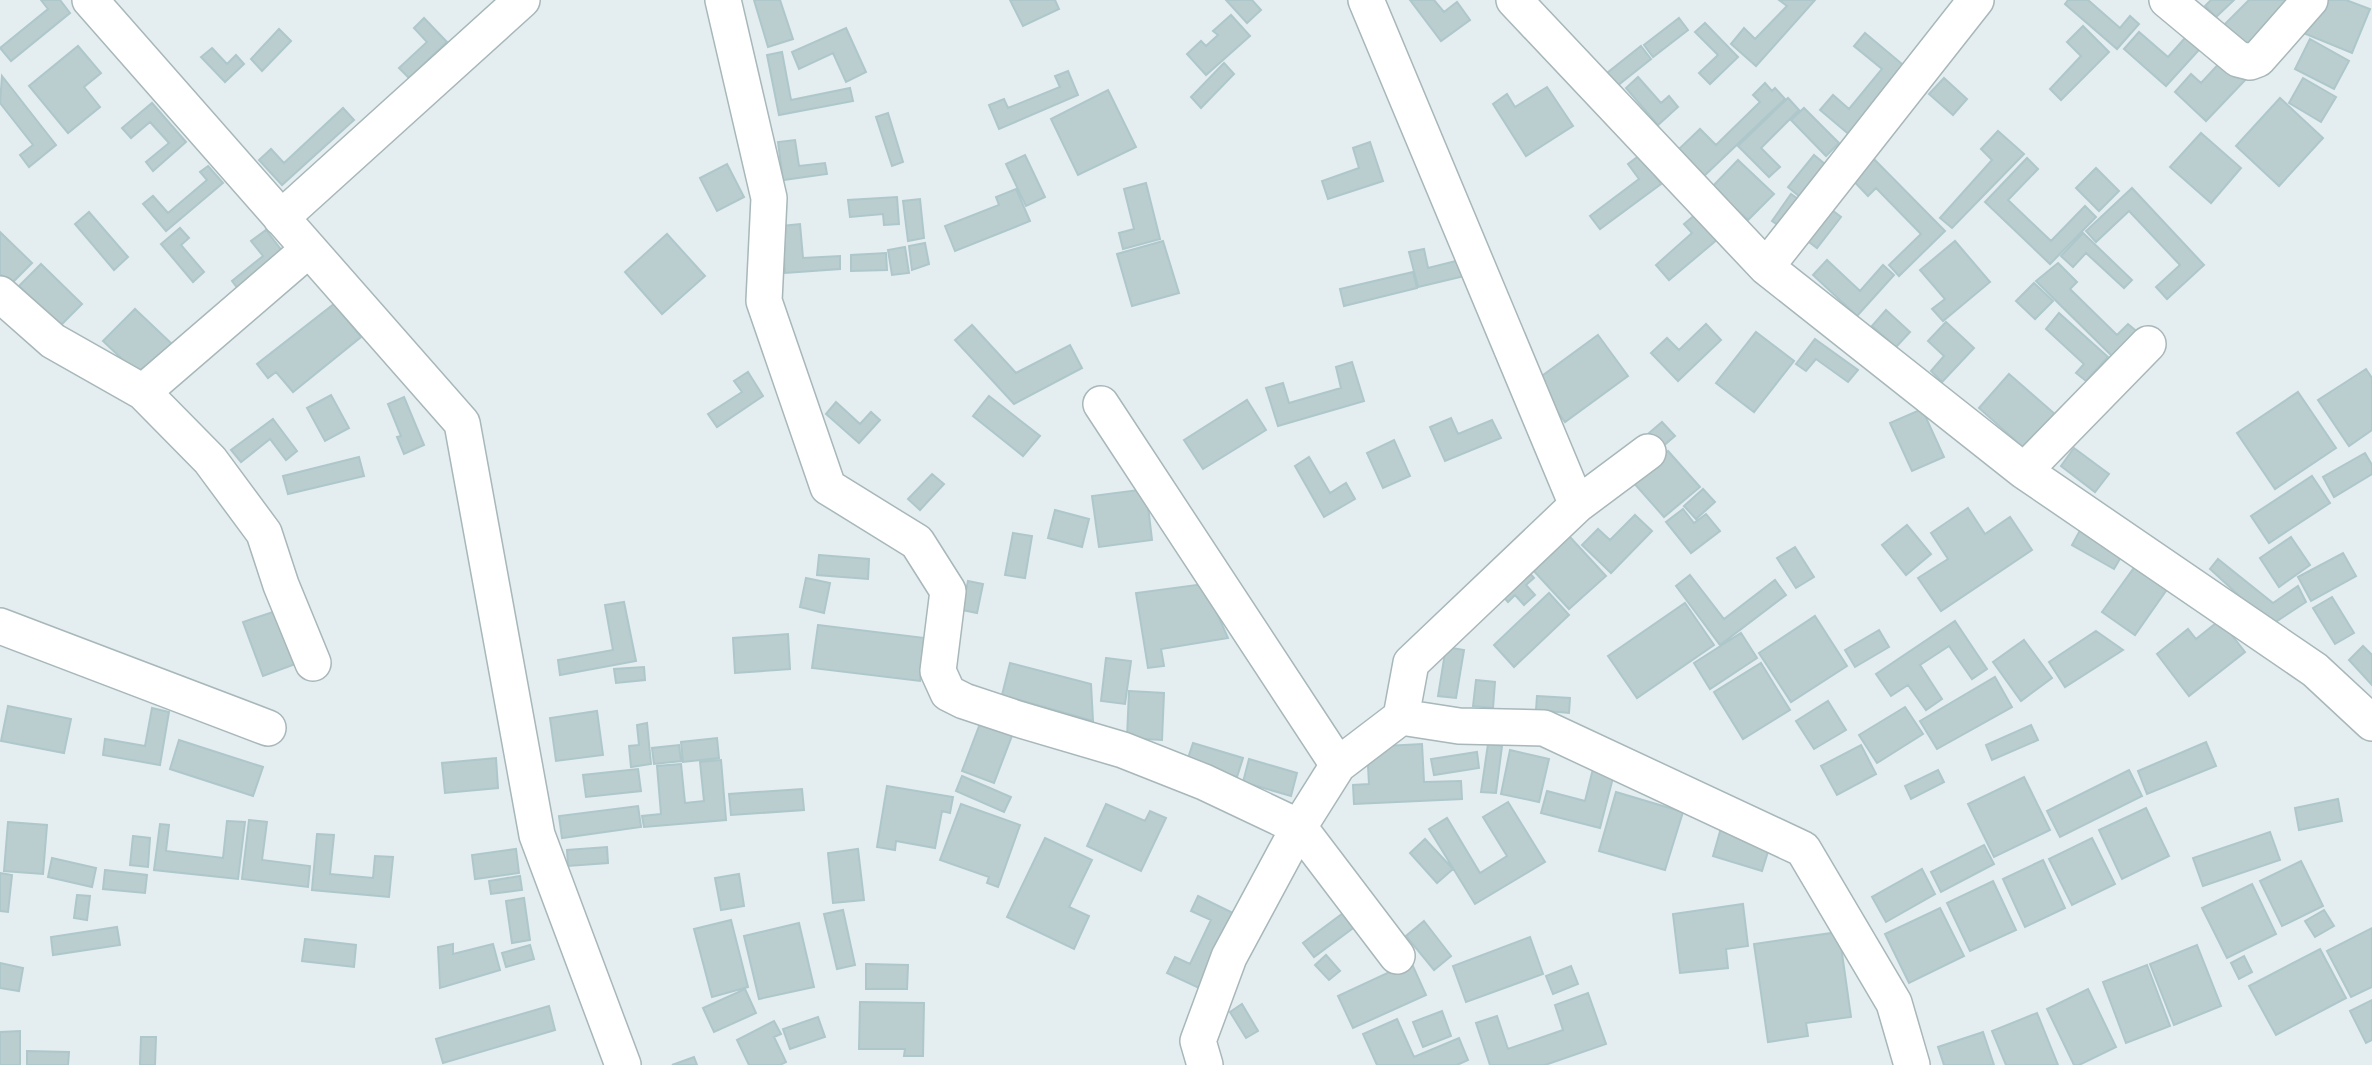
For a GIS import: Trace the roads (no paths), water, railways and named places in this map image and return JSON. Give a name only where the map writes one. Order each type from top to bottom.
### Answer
[{"type":"street","points":[[90,0],[462,423],[537,835],[623,1065]]},
{"type":"street","points":[[281,218],[522,0]]},
{"type":"street","points":[[723,0],[769,198],[764,301],[828,487],[917,542],[948,591],[938,671],[948,692],[964,701],[1018,719],[1123,750],[1204,782],[1299,827],[1397,957]]},
{"type":"street","points":[[1366,0],[1577,505]]},
{"type":"street","points":[[1514,0],[1766,267],[2024,471],[2315,670],[2372,723]]},
{"type":"street","points":[[1766,267],[1976,0]]},
{"type":"street","points":[[2167,0],[2238,59],[2250,62],[2258,59],[2310,0]]},
{"type":"street","points":[[144,392],[309,249]]},
{"type":"street","points":[[0,294],[53,341],[144,392],[210,460],[264,533],[281,585],[313,663]]},
{"type":"street","points":[[2024,471],[2148,344]]},
{"type":"street","points":[[1101,404],[1338,765]]},
{"type":"street","points":[[1205,1065],[1198,1041],[1229,957],[1299,827],[1338,765],[1401,717],[1411,663],[1577,505],[1648,452]]},
{"type":"street","points":[[0,626],[268,728]]},
{"type":"street","points":[[1401,717],[1459,726],[1544,728],[1803,849],[1894,1003],[1912,1065]]}]
